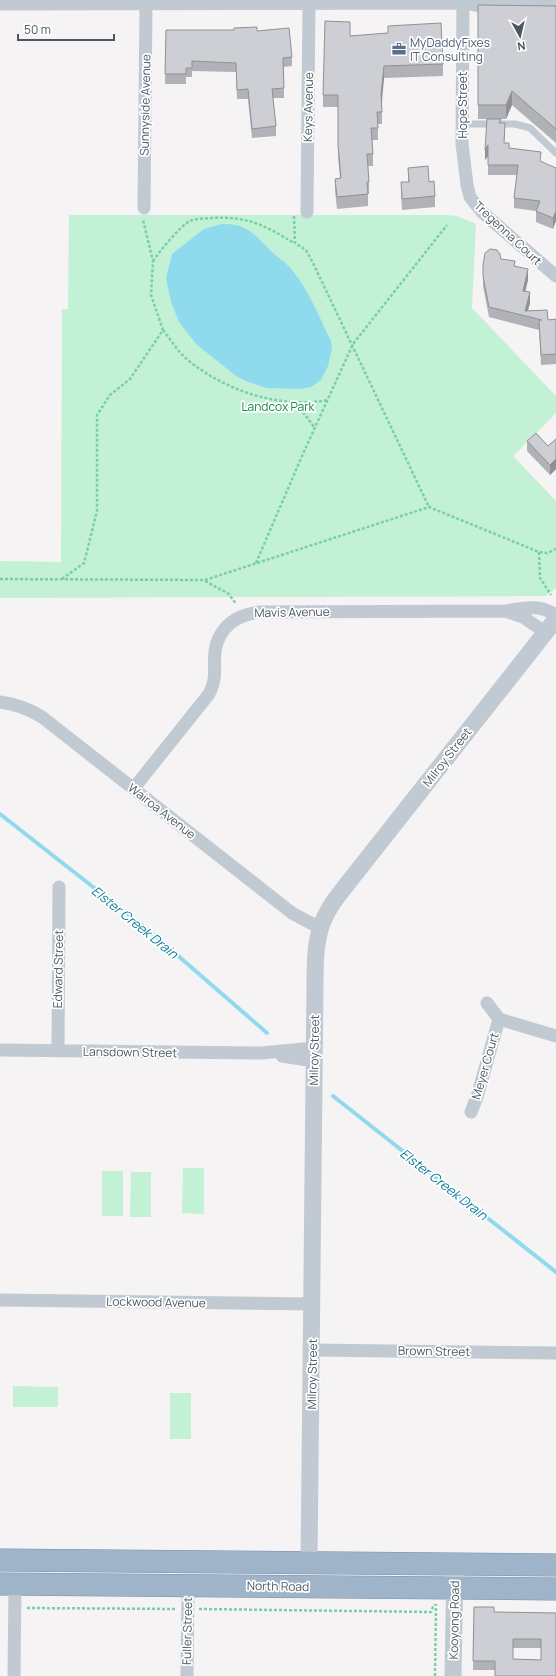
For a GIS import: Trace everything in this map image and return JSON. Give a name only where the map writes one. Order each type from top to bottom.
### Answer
[{"type":"highway","name":"North Road","points":[[0,1560],[556,1565]]},
{"type":"highway","points":[[101,1562],[101,1584]]},
{"type":"highway","name":"North Road","points":[[7,1584],[556,1589]]},
{"type":"street","name":"Keys Avenue","points":[[300,212],[309,1]]},
{"type":"street","points":[[0,2],[466,1],[486,5],[556,6]]},
{"type":"street","name":"Hope Street","points":[[466,1],[462,124],[463,159],[467,185]]},
{"type":"street","name":"Sunnyside Avenue","points":[[144,212],[146,2]]},
{"type":"street","name":"Tregenna Court","points":[[467,185],[470,198],[482,212],[556,276]]},
{"type":"street","name":"Mavis Avenue","points":[[134,788],[209,694],[215,680],[215,652],[217,644],[226,628],[240,616],[261,612],[506,611],[526,607],[544,608],[556,615]]},
{"type":"street","name":"Mavis Avenue","points":[[506,611],[551,625]]},
{"type":"street","name":"Milroy Street","points":[[309,1563],[315,958],[320,928],[328,911],[344,888],[551,625]]},
{"type":"street","name":"Wairoa Avenue","points":[[0,702],[24,708],[42,717],[292,913],[320,928]]},
{"type":"street","name":"Edward Street","points":[[58,1050],[59,887]]},
{"type":"street","name":"Meyer Court","points":[[487,1003],[499,1019],[556,1036]]},
{"type":"street","name":"Meyer Court","points":[[471,1112],[477,1097],[499,1019]]},
{"type":"street","name":"Lansdown Street","points":[[0,1050],[314,1054]]},
{"type":"street","name":"Lockwood Avenue","points":[[0,1300],[312,1304]]},
{"type":"street","name":"Brown Street","points":[[312,1350],[556,1353]]},
{"type":"street","name":"Kooyong Road","points":[[453,1676],[455,1564]]},
{"type":"street","points":[[7,1584],[14,1608],[14,1676]]},
{"type":"street","name":"Fuller Street","points":[[187,1676],[188,1585]]},
{"type":"lane","points":[[462,124],[515,124],[530,128],[556,153]]},
{"type":"path","points":[[144,212],[144,227],[153,261],[151,295],[163,330],[187,359],[198,368],[223,382],[261,396],[297,403],[328,400]]},
{"type":"path","points":[[295,243],[300,212]]},
{"type":"path","points":[[153,261],[185,224],[197,219],[228,217],[254,222],[274,230],[306,250],[353,344],[429,507]]},
{"type":"path","points":[[256,563],[353,344],[447,225]]},
{"type":"path","points":[[61,580],[84,563],[96,511],[97,415],[110,395],[130,380],[163,330]]},
{"type":"path","points":[[297,403],[315,428]]},
{"type":"path","points":[[0,579],[205,580],[429,507],[539,552],[547,553],[556,549]]},
{"type":"path","points":[[539,552],[540,578],[551,595]]},
{"type":"path","points":[[205,580],[229,594],[236,604]]},
{"type":"path","points":[[14,1608],[431,1612],[436,1599],[435,1676]]},
{"type":"green space","name":"Landcox Park","points":[[69,215],[447,215],[457,216],[476,224],[472,308],[556,396],[556,413],[513,456],[556,501],[556,588],[546,596],[0,598],[0,561],[61,562],[62,309],[68,309]]},
{"type":"green space","points":[[183,1168],[204,1168],[204,1214],[182,1213]]},
{"type":"green space","points":[[102,1171],[123,1171],[123,1216],[102,1216]]},
{"type":"green space","points":[[131,1172],[151,1172],[151,1217],[130,1217]]},
{"type":"green space","points":[[13,1386],[58,1387],[58,1407],[13,1407]]},
{"type":"green space","points":[[170,1393],[191,1393],[191,1439],[170,1439]]},
{"type":"water","points":[[222,224],[231,224],[244,228],[255,235],[274,254],[290,267],[309,295],[331,341],[332,349],[328,366],[321,380],[311,387],[301,389],[267,388],[248,382],[236,376],[196,344],[179,322],[171,302],[166,278],[172,254],[204,229]]},
{"type":"building","points":[[478,5],[556,6],[556,129],[512,91],[506,105],[478,105]]},
{"type":"building","points":[[325,21],[350,22],[350,36],[388,33],[388,26],[441,23],[443,64],[384,66],[381,94],[382,112],[377,112],[378,128],[371,128],[373,154],[367,154],[369,182],[367,182],[368,194],[337,197],[335,179],[341,178],[338,145],[338,95],[323,95]]},
{"type":"building","points":[[257,27],[257,31],[289,28],[292,57],[283,58],[284,88],[272,89],[276,126],[252,129],[248,89],[237,90],[236,63],[192,61],[192,68],[186,68],[186,74],[165,74],[166,30],[234,30],[234,28]]},
{"type":"building","points":[[487,119],[501,119],[499,123],[505,123],[504,143],[509,143],[509,148],[541,152],[540,161],[556,168],[556,211],[553,218],[536,211],[540,201],[514,198],[518,165],[488,165],[488,145],[485,150]]},
{"type":"building","points":[[428,166],[429,182],[434,181],[435,196],[402,199],[401,182],[409,182],[408,168]]},
{"type":"building","points":[[490,249],[497,250],[501,259],[515,261],[514,266],[528,269],[523,291],[530,292],[525,311],[547,310],[548,320],[556,319],[556,354],[541,355],[539,320],[542,320],[489,307],[483,276],[483,265],[485,253]]},
{"type":"building","points":[[536,433],[548,446],[556,439],[556,459],[550,465],[527,441]]},
{"type":"building","points":[[474,1607],[494,1607],[494,1612],[556,1613],[556,1676],[495,1676],[495,1661],[473,1661]],"holes":[[[513,1639],[541,1639],[541,1660],[513,1659]]]},
{"type":"waterway","name":"Elster Creek Drain","points":[[0,814],[153,934],[267,1033]]},
{"type":"waterway","name":"Elster Creek Drain","points":[[333,1096],[556,1272]]},
{"type":"place","name":"MyDaddyFixes IT Consulting","points":[[399,49]]}]
